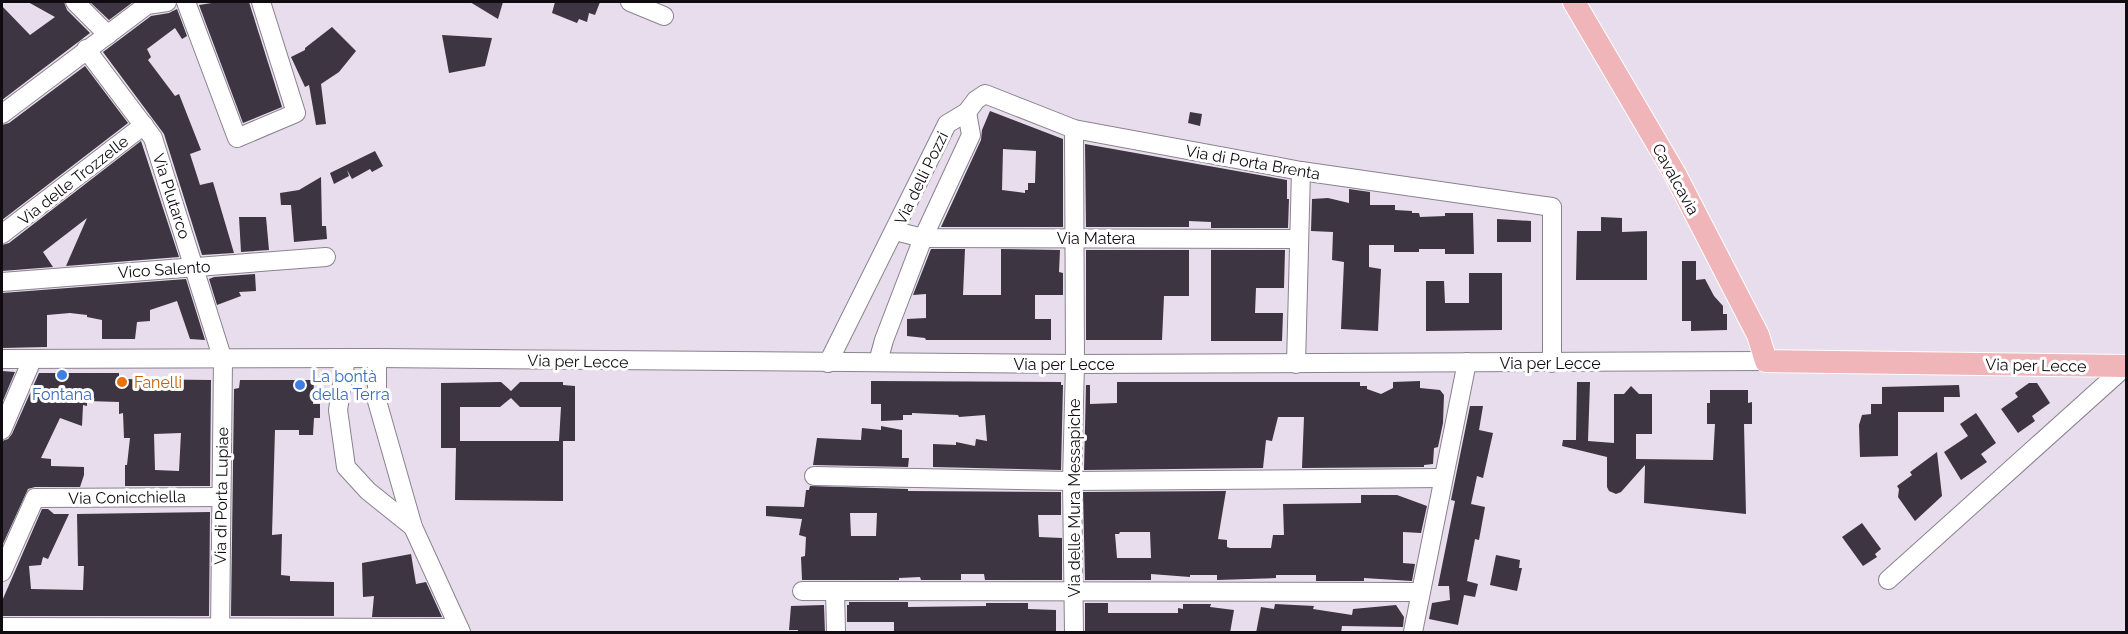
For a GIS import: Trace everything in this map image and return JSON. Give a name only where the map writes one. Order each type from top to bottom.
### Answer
[{"type":"main road","name":"Cavalcavia","points":[[1574,2],[1675,174],[1758,335],[1766,361]]},
{"type":"main road","name":"Via per Lecce","points":[[1766,361],[2126,366]]},
{"type":"street","points":[[75,2],[108,35]]},
{"type":"street","points":[[2,114],[147,5],[166,2]]},
{"type":"street","points":[[186,2],[237,138],[296,113],[261,2]]},
{"type":"street","points":[[630,2],[664,16]]},
{"type":"street","name":"Via Plutarco","points":[[86,50],[153,138],[223,360]]},
{"type":"street","name":"Via di Porta Brenta","points":[[968,112],[976,100],[985,94],[1074,129],[1300,171],[1552,207],[1552,363]]},
{"type":"street","name":"Via delli Pozzi","points":[[828,363],[947,124],[968,112],[971,135],[923,238],[878,362]]},
{"type":"street","name":"Via delle Trozzelle","points":[[2,234],[144,124]]},
{"type":"street","name":"Via delle Mura Messapiche","points":[[1074,129],[1075,364],[1072,481],[1074,633]]},
{"type":"street","points":[[1296,364],[1300,171]]},
{"type":"street","name":"Via Matera","points":[[895,231],[923,238],[1299,239]]},
{"type":"street","name":"Vico Salento","points":[[2,282],[326,257]]},
{"type":"street","points":[[346,358],[338,410],[346,467],[368,491],[413,527]]},
{"type":"street","points":[[2,627],[460,630],[413,527],[377,401],[377,358]]},
{"type":"street","name":"Via per Lecce","points":[[2,359],[377,358],[1075,364],[1766,361]]},
{"type":"street","points":[[2,430],[32,360]]},
{"type":"street","name":"Via di Porta Lupiae","points":[[220,629],[223,360]]},
{"type":"street","points":[[1413,633],[1419,592],[1467,362]]},
{"type":"street","points":[[1888,580],[2126,366]]},
{"type":"street","points":[[814,477],[1072,481],[1443,478]]},
{"type":"street","name":"Via Conicchiella","points":[[9,535],[35,498],[220,496]]},
{"type":"street","points":[[2,572],[9,535]]},
{"type":"street","points":[[802,591],[1419,592]]},
{"type":"street","points":[[835,591],[836,633]]},
{"type":"building","points":[[28,2],[64,2],[67,10],[90,33],[2,100],[2,6],[30,35],[55,17]]},
{"type":"building","points":[[90,2],[133,2],[109,20]]},
{"type":"building","points":[[218,2],[249,2],[282,107],[243,123],[199,5]]},
{"type":"building","points":[[470,2],[503,2],[498,19]]},
{"type":"building","points":[[555,2],[600,2],[595,15],[589,13],[587,22],[579,19],[577,23],[552,13]]},
{"type":"building","points":[[177,9],[187,36],[182,39],[175,28],[147,49],[151,57],[148,60],[175,96],[179,94],[201,150],[190,154],[200,185],[213,182],[234,253],[202,255],[164,134],[103,52],[151,16]]},
{"type":"building","points":[[332,27],[356,51],[339,72],[321,84],[326,124],[316,125],[309,85],[305,87],[291,57],[305,50]]},
{"type":"building","points":[[442,35],[492,38],[485,66],[449,73]]},
{"type":"building","points":[[85,66],[128,123],[2,220],[2,125],[9,123]]},
{"type":"building","points":[[990,111],[1063,139],[1063,227],[941,227],[981,140],[982,130]],"holes":[[[1003,149],[1036,151],[1035,183],[1028,183],[1028,190],[1025,190],[1025,193],[1002,190]]]},
{"type":"building","points":[[1190,112],[1202,114],[1200,126],[1188,123]]},
{"type":"building","points":[[141,141],[179,257],[66,266],[87,218],[43,252],[53,267],[2,271],[2,245],[9,243]]},
{"type":"building","points":[[1085,144],[1287,180],[1288,228],[1211,228],[1211,222],[1189,221],[1189,227],[1086,227]]},
{"type":"building","points":[[375,151],[383,166],[372,172],[370,169],[352,179],[347,170],[349,176],[334,184],[330,173]]},
{"type":"building","points":[[321,177],[322,226],[326,226],[327,239],[294,242],[291,205],[281,205],[280,193],[299,190]]},
{"type":"building","points":[[1349,189],[1370,192],[1370,205],[1395,205],[1395,210],[1412,211],[1412,213],[1419,213],[1420,217],[1445,216],[1445,213],[1473,213],[1474,254],[1445,254],[1445,249],[1394,252],[1394,245],[1369,245],[1369,267],[1381,269],[1378,331],[1341,329],[1344,262],[1332,260],[1333,232],[1311,231],[1312,199],[1328,198],[1349,203]]},
{"type":"building","points":[[239,217],[266,217],[269,250],[241,252]]},
{"type":"building","points":[[1601,217],[1622,218],[1622,232],[1647,231],[1647,280],[1576,280],[1577,231],[1601,231]]},
{"type":"building","points":[[1497,219],[1531,221],[1531,242],[1497,242]]},
{"type":"building","points":[[931,249],[965,249],[963,295],[1001,295],[1001,249],[1060,250],[1059,272],[1063,273],[1063,295],[1035,295],[1035,319],[1051,319],[1051,340],[926,340],[907,336],[907,319],[926,318],[926,294],[913,295]]},
{"type":"building","points":[[1086,250],[1189,250],[1189,296],[1164,296],[1162,340],[1086,340]]},
{"type":"building","points":[[1211,250],[1285,250],[1284,288],[1256,288],[1255,313],[1283,313],[1282,341],[1211,341]]},
{"type":"building","points":[[1682,261],[1696,261],[1696,280],[1705,279],[1714,296],[1723,306],[1723,314],[1727,314],[1727,330],[1691,331],[1691,321],[1682,321]]},
{"type":"building","points":[[1469,273],[1502,273],[1502,330],[1426,331],[1426,281],[1444,281],[1445,303],[1469,303]]},
{"type":"building","points":[[255,274],[256,291],[239,292],[241,296],[217,305],[209,279]]},
{"type":"building","points":[[186,279],[205,340],[190,339],[177,301],[150,310],[150,321],[137,322],[135,339],[102,339],[102,320],[70,313],[47,315],[47,347],[2,348],[2,293]]},
{"type":"building","points":[[2,371],[15,372],[2,403]]},
{"type":"building","points":[[39,373],[119,373],[119,379],[211,380],[210,486],[125,486],[125,465],[127,465],[130,438],[124,438],[123,413],[119,414],[119,402],[87,401],[87,406],[83,405],[82,426],[60,418],[41,458],[51,459],[51,466],[84,467],[80,487],[28,489],[2,546],[2,441],[8,439]],"holes":[[[181,433],[179,471],[155,470],[154,434]]]},
{"type":"building","points":[[240,380],[314,380],[313,404],[320,404],[320,418],[314,418],[313,435],[299,435],[299,430],[275,430],[272,535],[282,534],[281,575],[290,576],[290,581],[334,582],[334,616],[231,616],[234,389],[239,388]]},
{"type":"building","points":[[871,381],[1061,382],[1063,385],[1061,470],[933,467],[933,444],[956,445],[956,442],[975,446],[976,439],[987,441],[985,415],[959,417],[958,415],[912,413],[912,415],[903,415],[903,420],[881,421],[881,404],[871,404]]},
{"type":"building","points":[[1420,381],[1420,388],[1440,390],[1444,395],[1443,423],[1438,447],[1434,448],[1433,464],[1424,465],[1424,467],[1302,468],[1304,417],[1278,417],[1272,441],[1266,440],[1263,468],[1084,470],[1086,385],[1090,385],[1090,404],[1117,403],[1117,382],[1360,382],[1360,386],[1367,386],[1367,389],[1381,394],[1393,388],[1393,382]]},
{"type":"building","points":[[501,382],[511,391],[520,382],[563,382],[563,385],[575,386],[575,441],[563,441],[563,501],[455,500],[456,448],[441,448],[441,383]],"holes":[[[511,398],[520,407],[561,407],[559,441],[460,441],[460,407],[500,407]]]},
{"type":"building","points":[[1577,382],[1590,382],[1588,441],[1614,443],[1614,394],[1624,394],[1631,386],[1639,394],[1652,394],[1652,434],[1636,434],[1636,459],[1713,460],[1715,424],[1707,424],[1707,403],[1710,403],[1710,390],[1748,390],[1748,403],[1752,402],[1752,424],[1744,424],[1746,514],[1644,503],[1645,465],[1621,492],[1616,494],[1609,491],[1607,457],[1562,446],[1563,440],[1576,440]]},
{"type":"building","points":[[2029,383],[2037,383],[2050,403],[2032,416],[2035,421],[2018,433],[2001,409],[2018,397],[2015,393]]},
{"type":"building","points":[[1959,385],[1960,397],[1944,397],[1944,412],[1898,412],[1898,456],[1860,457],[1859,425],[1862,415],[1871,414],[1871,404],[1882,404],[1882,387]]},
{"type":"building","points":[[1470,406],[1483,406],[1479,430],[1493,433],[1483,478],[1477,476],[1471,504],[1485,507],[1479,540],[1475,539],[1467,581],[1478,584],[1475,597],[1464,595],[1458,625],[1429,619],[1432,603],[1450,600],[1449,586],[1438,586],[1455,501],[1451,500]]},
{"type":"building","points":[[1976,413],[1996,443],[1981,454],[1987,462],[1961,480],[1944,452],[1968,436],[1960,424]]},
{"type":"building","points":[[881,426],[902,430],[902,458],[909,458],[908,467],[813,465],[817,438],[861,440],[862,428],[881,430]]},
{"type":"building","points":[[1937,452],[1942,496],[1915,521],[1898,497],[1897,486],[1912,475],[1910,472]]},
{"type":"building","points":[[810,486],[908,489],[908,491],[1061,492],[1061,515],[1038,515],[1039,537],[1062,538],[1062,580],[985,580],[984,574],[961,574],[961,580],[921,580],[920,577],[899,578],[899,580],[802,580],[801,557],[805,556],[806,537],[799,535],[802,519],[766,516],[766,506],[804,507],[806,490],[809,490]],"holes":[[[850,513],[877,513],[876,536],[851,536]]]},
{"type":"building","points":[[1226,491],[1218,539],[1227,540],[1227,547],[1230,548],[1271,548],[1273,535],[1284,535],[1283,504],[1361,503],[1361,495],[1397,495],[1427,506],[1421,533],[1403,532],[1403,563],[1415,564],[1412,581],[1364,578],[1364,581],[1316,581],[1316,575],[1276,575],[1276,578],[1217,580],[1217,575],[1190,575],[1190,577],[1151,574],[1151,580],[1085,580],[1083,492]],"holes":[[[1150,532],[1151,558],[1117,558],[1115,534]]]},
{"type":"building","points":[[42,509],[48,509],[54,514],[69,514],[48,559],[43,557],[41,565],[29,566],[31,589],[83,590],[84,566],[78,566],[77,514],[210,512],[209,616],[2,616],[2,601]]},
{"type":"building","points":[[1862,523],[1881,549],[1875,554],[1877,557],[1863,566],[1842,537]]},
{"type":"building","points":[[411,554],[416,584],[426,582],[442,617],[372,617],[374,596],[363,597],[362,563]]},
{"type":"building","points":[[1496,555],[1520,560],[1519,568],[1522,568],[1517,591],[1490,585]]},
{"type":"building","points":[[849,602],[908,602],[908,607],[1028,603],[1028,609],[1056,610],[1056,633],[894,633],[894,622],[847,622]]},
{"type":"building","points":[[1085,603],[1108,603],[1108,613],[1178,613],[1178,608],[1183,609],[1183,604],[1211,604],[1210,607],[1234,610],[1230,633],[1085,633]]},
{"type":"building","points":[[1275,604],[1314,606],[1313,609],[1352,615],[1353,609],[1396,605],[1404,617],[1403,627],[1342,626],[1341,633],[1256,633],[1261,607],[1274,609]]},
{"type":"building","points":[[824,605],[825,633],[798,633],[798,630],[789,630],[791,606]]},
{"type":"place","name":"Fontana","points":[[62,375]]},
{"type":"place","name":"Fanelli","points":[[122,382]]},
{"type":"place","name":"La bontà della Terra","points":[[300,385]]}]
